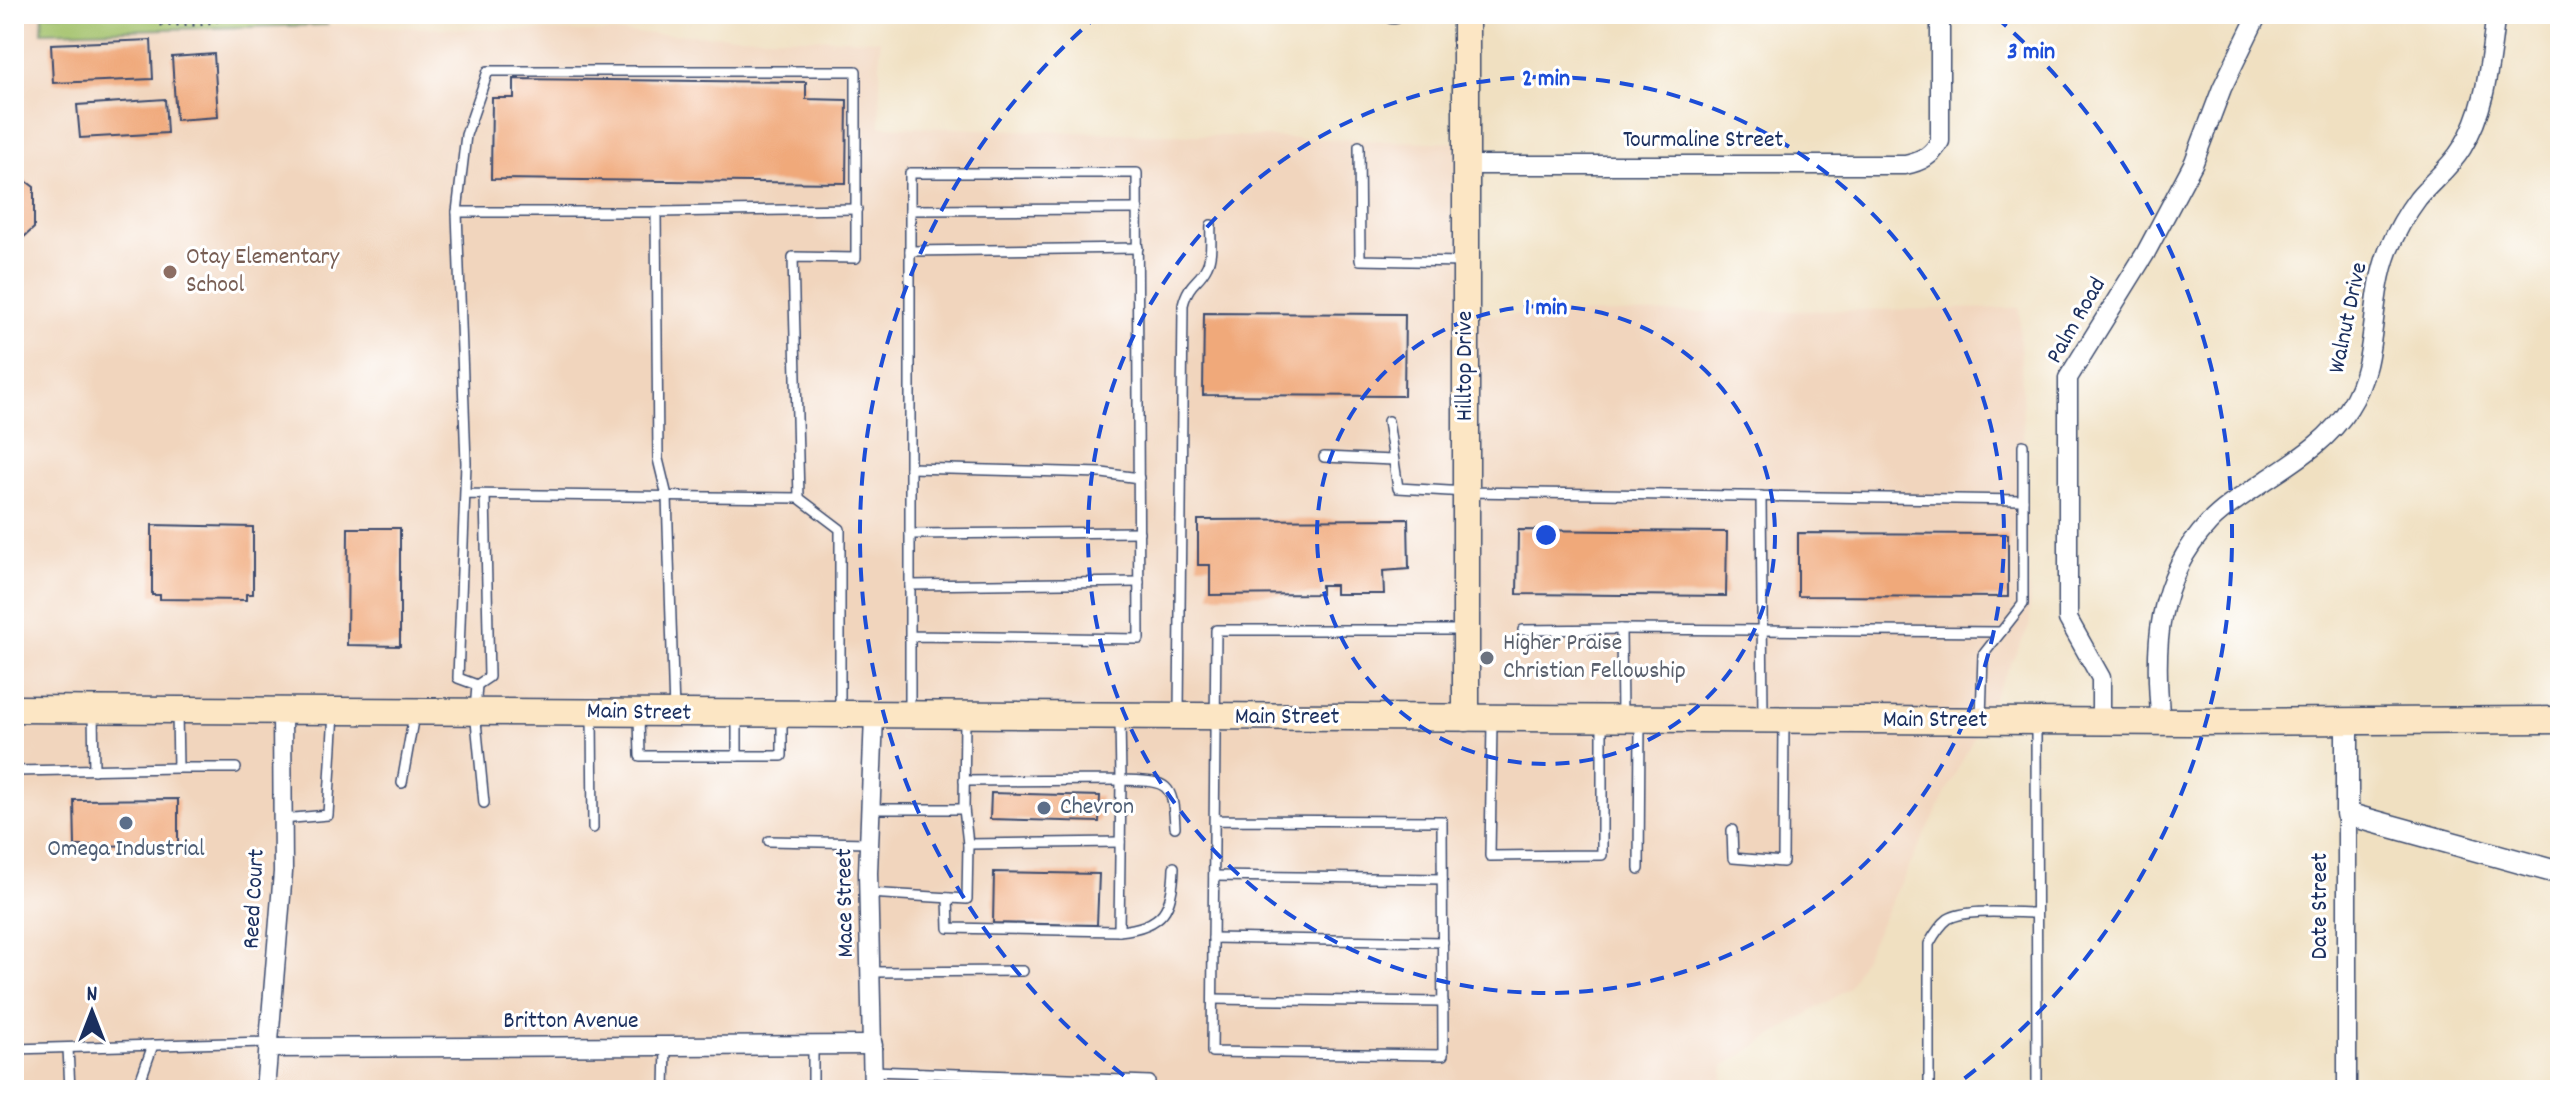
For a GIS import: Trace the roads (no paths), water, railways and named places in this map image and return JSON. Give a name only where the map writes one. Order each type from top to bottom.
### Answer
[{"type":"main road","name":"Hilltop Drive","points":[[1466,14],[1466,630],[1479,719]]},
{"type":"main road","name":"Main Street","points":[[14,709],[415,711],[476,698],[592,713],[674,714],[2347,723],[2560,720]]},
{"type":"street","name":"Tourmaline Street","points":[[1466,165],[1905,165],[1921,162],[1940,141],[1940,14]]},
{"type":"street","name":"Palm Road","points":[[2101,722],[2101,678],[2068,619],[2068,378],[2145,254],[2194,162],[2222,88],[2258,14]]},
{"type":"street","name":"Walnut Drive","points":[[2161,722],[2156,680],[2163,603],[2175,572],[2211,521],[2315,447],[2350,408],[2368,368],[2376,295],[2389,250],[2420,196],[2461,150],[2480,111],[2496,14]]},
{"type":"street","name":"Reed Court","points":[[265,1090],[283,872],[282,711]]},
{"type":"street","name":"Mace Street","points":[[873,1081],[868,893],[874,716]]},
{"type":"street","name":"Date Street","points":[[2347,723],[2347,1090]]},
{"type":"street","points":[[2347,814],[2560,873]]},
{"type":"street","name":"Britton Avenue","points":[[269,1045],[873,1045]]},
{"type":"lane","points":[[476,698],[458,678],[465,494],[457,212],[466,135],[488,71],[856,71],[856,258],[793,257],[799,498]]},
{"type":"lane","points":[[1359,146],[1360,260],[1466,262]]},
{"type":"lane","points":[[910,636],[1139,639],[1137,173],[910,173],[910,210],[910,251],[910,468],[910,534],[910,585],[910,636],[910,716]]},
{"type":"lane","points":[[457,212],[857,209]]},
{"type":"lane","points":[[910,210],[1138,209]]},
{"type":"lane","points":[[656,212],[658,459],[667,496],[674,714]]},
{"type":"lane","points":[[1179,717],[1183,305],[1187,288],[1207,267],[1211,225]]},
{"type":"lane","points":[[910,251],[1138,248]]},
{"type":"lane","points":[[1388,421],[1398,488],[1466,492],[2023,500]]},
{"type":"lane","points":[[1981,721],[1983,655],[2023,604],[2023,445]]},
{"type":"lane","points":[[1324,457],[1393,460]]},
{"type":"lane","points":[[910,468],[1102,473],[1139,478]]},
{"type":"lane","points":[[465,494],[799,498],[840,529],[840,715]]},
{"type":"lane","points":[[484,803],[476,698],[489,677],[485,495]]},
{"type":"lane","points":[[1732,830],[1733,858],[1783,862],[1774,720],[1763,631],[1761,496]]},
{"type":"lane","points":[[910,534],[1139,532]]},
{"type":"lane","points":[[910,585],[1139,582]]},
{"type":"lane","points":[[1621,629],[1621,719],[1639,869]]},
{"type":"lane","points":[[1215,820],[1442,821],[1443,1055],[1212,1052],[1216,630],[1466,630]]},
{"type":"lane","points":[[1523,630],[2001,632]]},
{"type":"lane","points":[[92,709],[94,770]]},
{"type":"lane","points":[[177,710],[178,768]]},
{"type":"lane","points":[[282,819],[328,815],[334,711]]},
{"type":"lane","points":[[402,783],[415,711]]},
{"type":"lane","points":[[592,713],[593,828]]},
{"type":"lane","points":[[639,713],[640,756],[782,756],[782,715]]},
{"type":"lane","points":[[737,714],[737,756]]},
{"type":"lane","points":[[868,893],[967,899],[965,716]]},
{"type":"lane","points":[[1119,931],[1120,717]]},
{"type":"lane","points":[[1479,719],[1490,856],[1602,855],[1621,719]]},
{"type":"lane","points":[[2036,721],[2037,1090]]},
{"type":"lane","points":[[14,771],[236,768]]},
{"type":"lane","points":[[964,781],[1149,781],[1166,786],[1174,795],[1175,827]]},
{"type":"lane","points":[[870,809],[964,809]]},
{"type":"lane","points":[[769,841],[869,843]]},
{"type":"lane","points":[[968,844],[1120,842]]},
{"type":"lane","points":[[948,898],[949,928],[1142,929],[1161,916],[1173,896],[1174,867]]},
{"type":"lane","points":[[1214,876],[1442,879]]},
{"type":"lane","points":[[1929,1090],[1929,944],[1934,934],[1955,916],[2036,913]]},
{"type":"lane","points":[[1213,938],[1443,942]]},
{"type":"lane","points":[[871,972],[1023,971]]},
{"type":"lane","points":[[1213,999],[1443,1002]]},
{"type":"lane","points":[[137,1090],[153,1045]]},
{"type":"lane","points":[[14,1049],[269,1045]]},
{"type":"lane","points":[[813,1045],[813,1090]]},
{"type":"lane","points":[[665,1090],[666,1046]]},
{"type":"lane","points":[[68,1048],[70,1090]]},
{"type":"lane","points":[[873,1081],[922,1073],[1021,1076],[1150,1081],[1149,1090]]},
{"type":"lane","points":[[922,1073],[922,1090]]},
{"type":"lane","points":[[1021,1076],[1023,1090]]},
{"type":"place","name":"Otay Elementary School","points":[[170,272]]},
{"type":"place","name":"Higher Praise Christian Fellowship","points":[[1487,658]]},
{"type":"place","name":"Chevron","points":[[1044,808]]},
{"type":"place","name":"Omega Industrial","points":[[126,823]]}]
